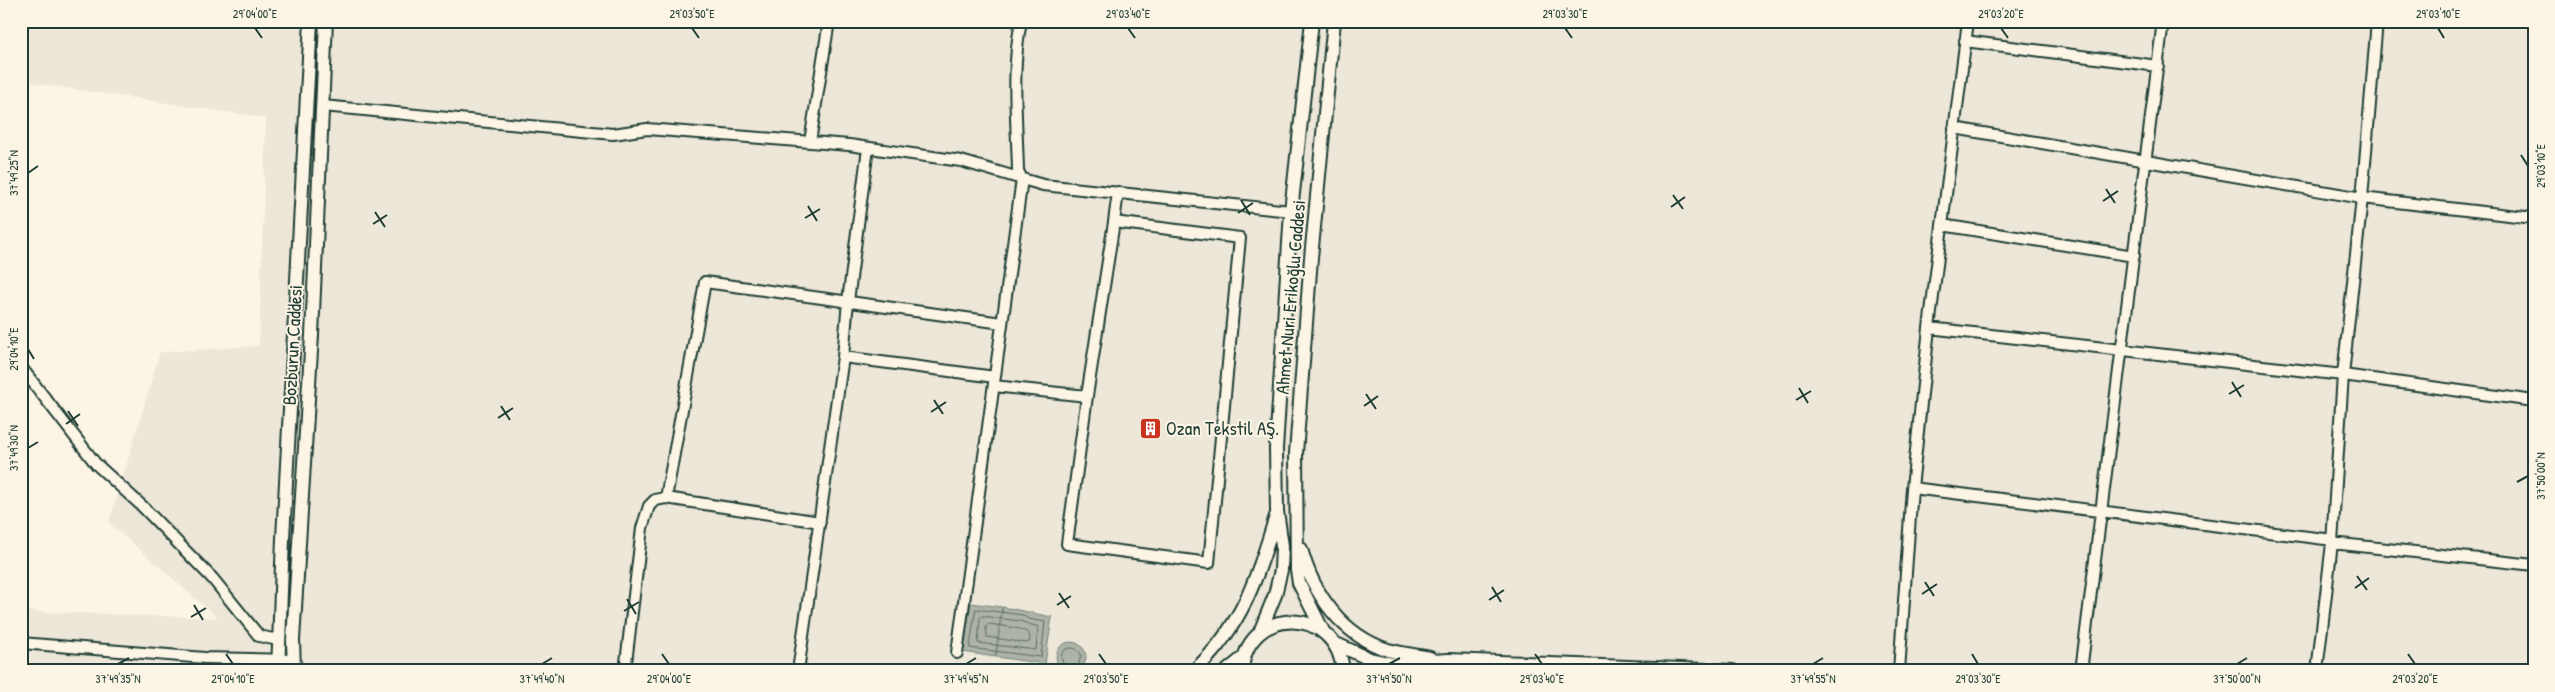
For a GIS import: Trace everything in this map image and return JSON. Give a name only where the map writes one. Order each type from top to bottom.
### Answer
[{"type":"main road","name":"Bozburun Caddesi","points":[[278,666],[311,21]]},
{"type":"main road","name":"Bozburun Caddesi","points":[[294,666],[293,640],[312,335],[326,21]]},
{"type":"main road","name":"Ahmet Nuri Erikoğlu Caddesi","points":[[1242,665],[1249,644],[1260,632],[1275,595],[1280,570],[1282,546],[1277,511],[1276,449],[1291,211],[1312,21]]},
{"type":"main road","name":"Ahmet Nuri Erikoğlu Caddesi","points":[[1323,631],[1299,584],[1296,557],[1296,453],[1311,258],[1334,21]]},
{"type":"main road","points":[[1194,671],[1238,619],[1260,572],[1277,511]]},
{"type":"main road","points":[[1296,533],[1305,565],[1316,589],[1337,618],[1355,633],[1387,649],[1448,660]]},
{"type":"main road","points":[[1260,632],[1275,624],[1291,620],[1308,623],[1323,631],[1334,643],[1342,658],[1343,671]]},
{"type":"main road","points":[[1334,643],[1370,659],[1392,664],[1448,660],[1732,671]]},
{"type":"main road","points":[[1227,671],[1242,665]]},
{"type":"street","points":[[810,142],[829,21]]},
{"type":"street","points":[[957,652],[1022,179],[1018,171],[1016,78],[1017,43],[1021,21]]},
{"type":"street","points":[[1899,671],[1912,488],[1929,328],[1968,21]]},
{"type":"street","points":[[2081,671],[2163,21]]},
{"type":"street","points":[[2317,671],[2332,542],[2342,375],[2362,198],[2377,21]]},
{"type":"street","points":[[1965,41],[2158,66]]},
{"type":"street","points":[[323,106],[613,134],[647,129],[868,148],[961,161],[1043,185],[1291,211]]},
{"type":"street","points":[[1954,128],[2146,159],[2362,198],[2534,218]]},
{"type":"street","points":[[798,671],[844,357],[848,301],[868,148]]},
{"type":"street","points":[[1114,222],[1240,238],[1209,563],[1067,544],[1118,192]]},
{"type":"street","points":[[1942,226],[2134,256]]},
{"type":"street","points":[[666,498],[705,282],[1002,323]]},
{"type":"street","points":[[1929,328],[2342,375],[2534,401]]},
{"type":"street","points":[[844,357],[1087,396]]},
{"type":"street","points":[[21,367],[96,464],[142,506],[213,579],[259,636],[278,640]]},
{"type":"street","points":[[1912,488],[2332,542],[2534,565]]},
{"type":"street","points":[[625,671],[642,528],[649,506],[655,500],[666,498],[820,522]]},
{"type":"street","points":[[21,643],[294,666]]},
{"type":"shaded area","points":[[21,21],[2534,21],[2534,671],[21,671],[21,611],[218,618],[109,523],[160,352],[259,346],[266,118],[21,81]]},
{"type":"water","points":[[971,603],[1002,607],[995,657],[963,652]]},
{"type":"water","points":[[1003,607],[1052,617],[1045,664],[996,657]]},
{"type":"water","points":[[1071,642],[1082,646],[1086,657],[1082,668],[1071,672],[1060,668],[1056,657],[1060,646]]},
{"type":"place","name":"Ozan Tekstil AŞ.","points":[[1150,428]]}]
